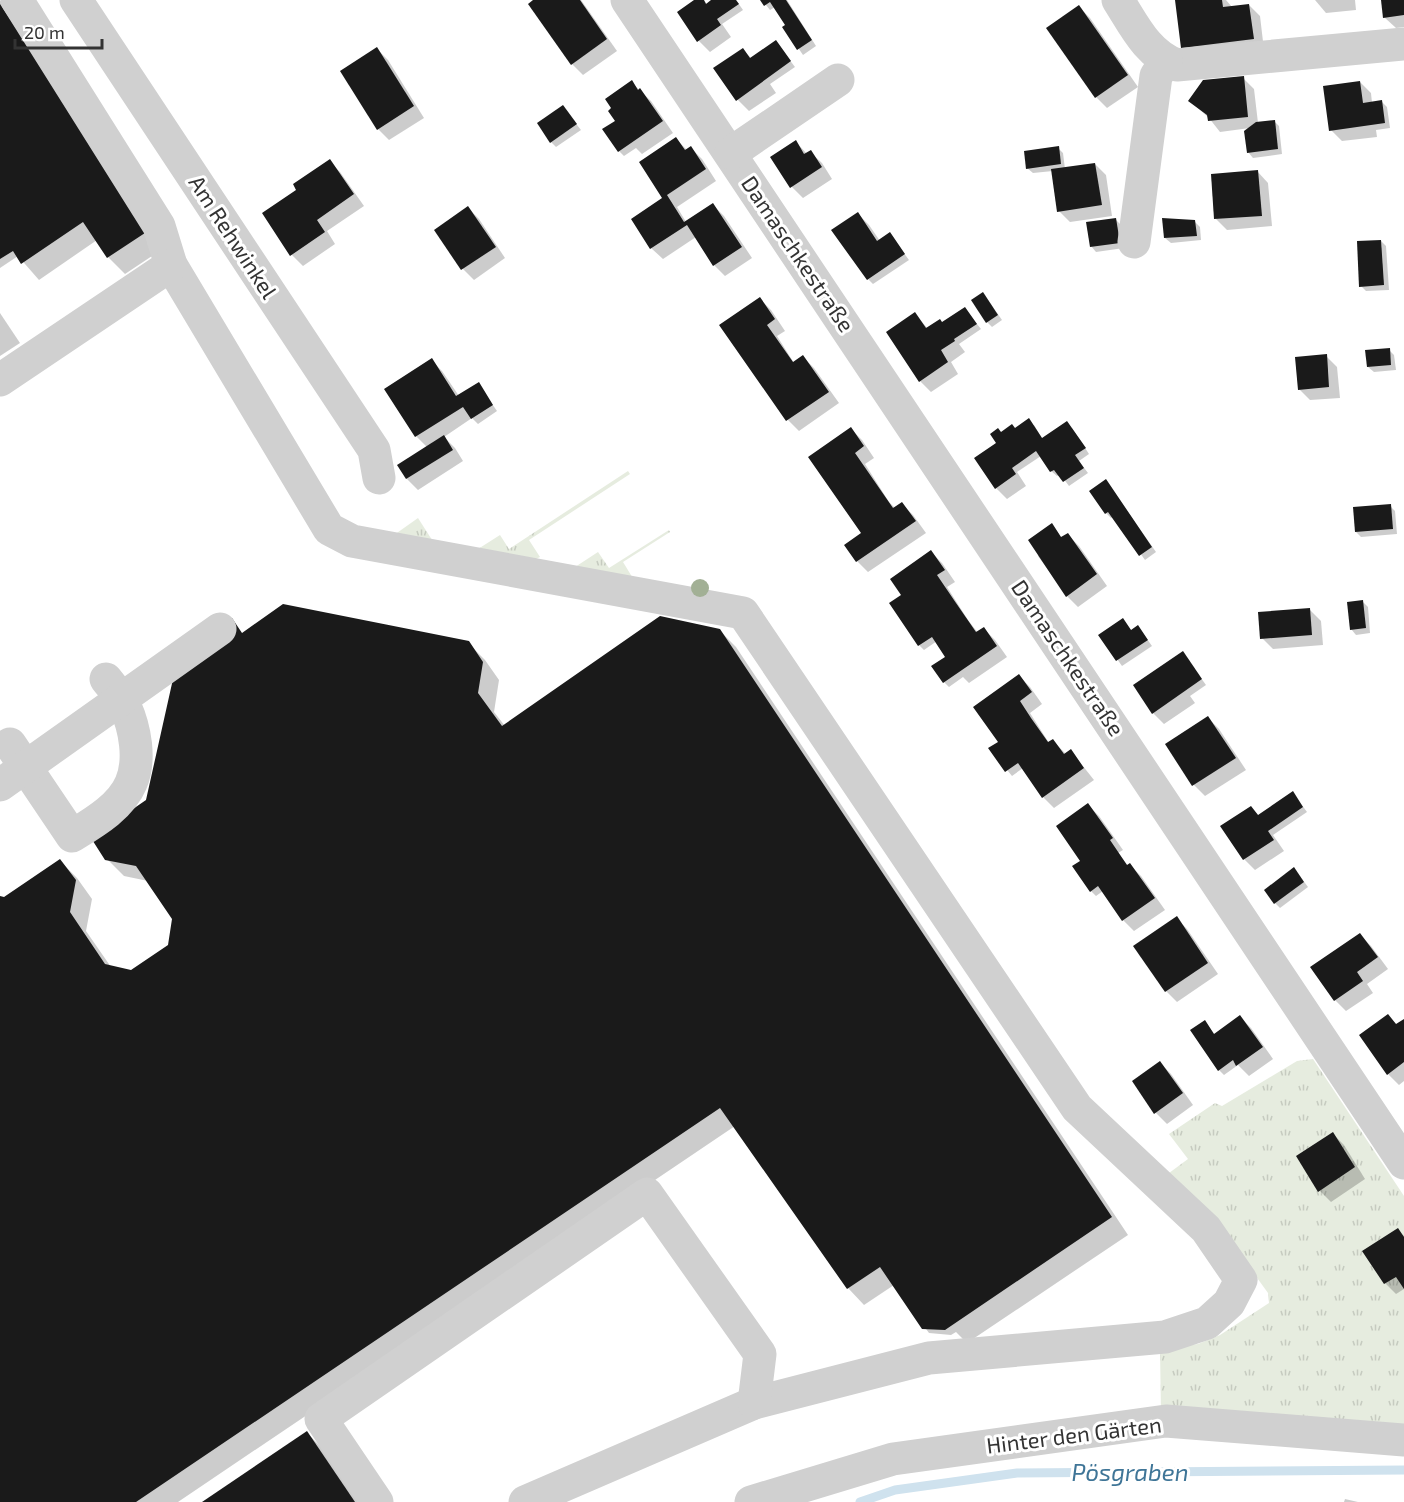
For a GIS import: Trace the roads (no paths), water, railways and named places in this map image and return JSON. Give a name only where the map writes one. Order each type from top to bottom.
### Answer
[{"type":"street","points":[[17,0],[159,226],[171,265],[329,529],[352,541],[743,613],[1077,1108],[1206,1229],[1241,1280],[1229,1304],[1207,1323],[1165,1337],[929,1358],[754,1402],[525,1502]]},
{"type":"street","name":"Am Rehwinkel","points":[[76,0],[374,450],[380,478]]},
{"type":"street","name":"Damaschkestraße","points":[[627,0],[1404,1163]]},
{"type":"street","points":[[1118,0],[1144,41],[1166,61],[1177,64],[1404,44]]},
{"type":"street","points":[[1134,242],[1156,76],[1166,61]]},
{"type":"street","name":"Damaschkestraße","points":[[731,153],[838,80]]},
{"type":"street","points":[[0,380],[171,265]]},
{"type":"street","points":[[114,689],[125,705],[134,733],[137,762],[131,785],[112,808],[72,836],[12,766],[114,689],[220,629]]},
{"type":"street","points":[[377,1502],[321,1419],[647,1194],[760,1354],[754,1402]]},
{"type":"street","name":"Hinter den Gärten","points":[[751,1502],[893,1459],[1166,1421],[1404,1440]]},
{"type":"waterway","name":"Pösgraben","points":[[860,1502],[895,1490],[1017,1473],[1404,1470]]}]
